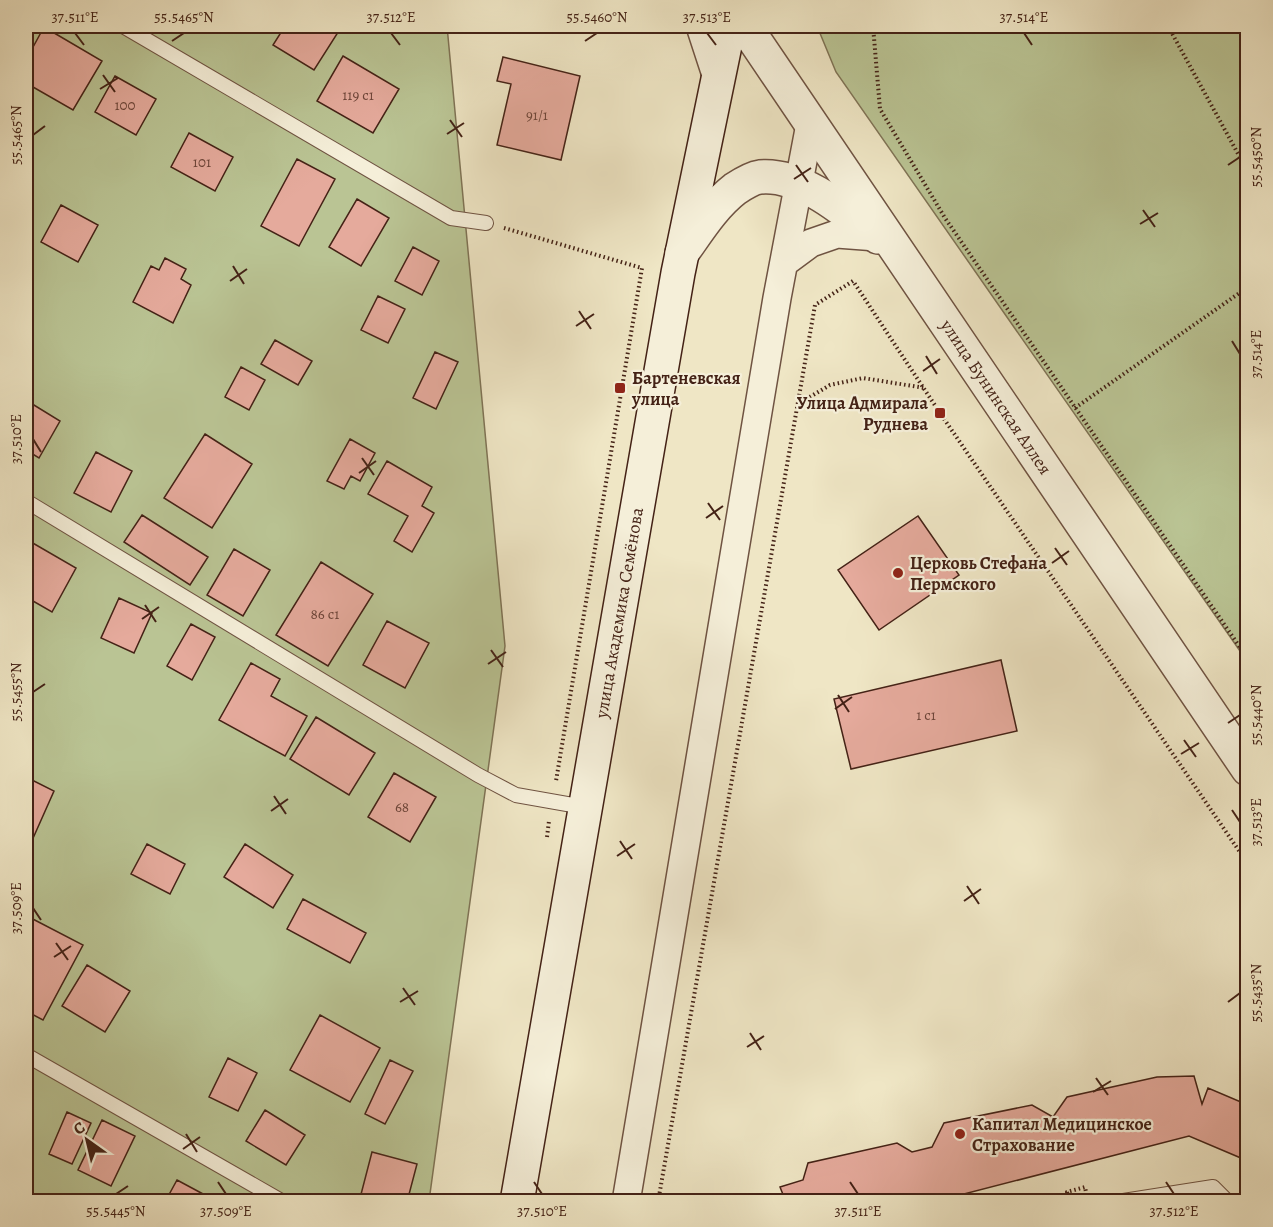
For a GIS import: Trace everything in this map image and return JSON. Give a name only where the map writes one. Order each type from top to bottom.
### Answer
[{"type":"main road","name":"улица Академика Семёнова","points":[[517,1202],[568,804],[729,26]]},
{"type":"main road","name":"улица Бунинская Аллея","points":[[745,26],[888,244],[1248,769]]},
{"type":"main road","points":[[682,253],[717,206],[736,189],[758,177],[786,178],[833,202],[888,244]]},
{"type":"street","points":[[700,26],[718,81]]},
{"type":"street","points":[[626,1202],[784,262],[810,124]]},
{"type":"street","points":[[784,262],[811,243],[837,234],[888,244]]},
{"type":"lane","points":[[123,26],[451,218],[486,223]]},
{"type":"lane","points":[[26,501],[478,775],[516,795],[568,804]]},
{"type":"lane","points":[[26,1055],[283,1202]]},
{"type":"lane","points":[[1117,1202],[1213,1187],[1228,1202]]},
{"type":"path","points":[[873,26],[880,109],[945,218],[1248,659]]},
{"type":"path","points":[[1168,26],[1248,172]]},
{"type":"path","points":[[486,223],[642,268],[568,804],[545,848]]},
{"type":"path","points":[[658,1202],[815,305],[853,281],[1248,864]]},
{"type":"path","points":[[1075,408],[1248,287]]},
{"type":"path","points":[[798,405],[830,385],[863,378],[925,388]]},
{"type":"path","points":[[1070,1202],[1067,1192],[1085,1187],[1088,1202]]},
{"type":"green space","points":[[26,26],[447,26],[505,646],[429,1201],[26,1201]]},
{"type":"green space","points":[[817,26],[1247,26],[1247,661],[836,72]]},
{"type":"building","points":[[285,26],[342,26],[314,70],[273,45]]},
{"type":"building","points":[[365,26],[382,26],[378,33]]},
{"type":"building","points":[[44,27],[102,61],[73,110],[26,83],[26,60]]},
{"type":"building","points":[[343,56],[399,89],[373,133],[317,101]]},
{"type":"building","points":[[503,57],[580,76],[561,160],[497,145],[511,84],[497,81]]},
{"type":"building","points":[[115,76],[156,99],[136,135],[95,112]]},
{"type":"building","points":[[189,133],[233,157],[215,191],[171,167]]},
{"type":"building","points":[[297,159],[335,179],[299,246],[261,226]]},
{"type":"building","points":[[357,199],[389,218],[361,266],[329,247]]},
{"type":"building","points":[[61,205],[98,225],[78,262],[41,242]]},
{"type":"building","points":[[413,247],[439,261],[422,295],[395,281]]},
{"type":"building","points":[[165,258],[186,269],[181,279],[191,285],[173,323],[133,302],[151,266],[159,270]]},
{"type":"building","points":[[378,296],[405,309],[388,343],[361,330]]},
{"type":"building","points":[[275,340],[312,361],[298,385],[261,364]]},
{"type":"building","points":[[435,352],[458,362],[436,409],[413,398]]},
{"type":"building","points":[[241,367],[265,380],[249,410],[225,397]]},
{"type":"building","points":[[29,402],[60,421],[39,458],[26,450],[26,407]]},
{"type":"building","points":[[205,434],[252,464],[212,528],[164,498]]},
{"type":"building","points":[[350,439],[375,453],[360,481],[351,476],[344,489],[327,481]]},
{"type":"building","points":[[96,452],[132,471],[111,512],[74,493]]},
{"type":"building","points":[[387,461],[432,487],[422,506],[434,513],[412,552],[394,541],[408,516],[368,494]]},
{"type":"building","points":[[142,515],[208,557],[190,585],[124,542]]},
{"type":"building","name":"Церковь Стефана Пермского","points":[[918,516],[959,575],[879,630],[838,570]]},
{"type":"building","points":[[31,542],[76,568],[52,612],[26,597],[26,552]]},
{"type":"building","points":[[234,549],[270,570],[243,616],[207,595]]},
{"type":"building","points":[[321,562],[373,594],[328,666],[276,635]]},
{"type":"building","points":[[119,598],[152,613],[134,653],[101,638]]},
{"type":"building","points":[[387,621],[429,643],[405,688],[363,665]]},
{"type":"building","points":[[191,624],[215,637],[192,680],[167,666]]},
{"type":"building","points":[[1001,660],[1017,731],[851,769],[834,699]]},
{"type":"building","points":[[251,663],[280,679],[271,696],[307,716],[285,756],[219,720]]},
{"type":"building","points":[[316,717],[375,753],[349,795],[290,759]]},
{"type":"building","points":[[394,773],[436,797],[410,842],[368,817]]},
{"type":"building","points":[[26,777],[54,791],[26,854]]},
{"type":"building","points":[[147,844],[185,864],[170,894],[131,874]]},
{"type":"building","points":[[245,844],[293,875],[273,908],[224,877]]},
{"type":"building","points":[[303,899],[366,933],[350,963],[287,929]]},
{"type":"building","points":[[27,916],[83,945],[43,1020],[26,1011]]},
{"type":"building","points":[[87,965],[130,991],[105,1032],[62,1006]]},
{"type":"building","points":[[320,1015],[380,1048],[350,1102],[290,1070]]},
{"type":"building","points":[[228,1058],[257,1073],[238,1111],[209,1097]]},
{"type":"building","points":[[390,1060],[413,1071],[385,1124],[365,1114]]},
{"type":"building","points":[[1194,1076],[1202,1104],[1208,1088],[1248,1105],[1248,1161],[1189,1136],[933,1202],[786,1202],[780,1187],[803,1180],[808,1163],[897,1143],[912,1152],[932,1147],[944,1123],[1032,1105],[1053,1117],[1067,1097],[1157,1077]]},
{"type":"building","points":[[265,1110],[305,1135],[286,1165],[246,1141]]},
{"type":"building","points":[[67,1112],[91,1123],[72,1164],[49,1154]]},
{"type":"building","points":[[102,1120],[135,1136],[111,1186],[78,1170]]},
{"type":"building","points":[[372,1152],[417,1164],[407,1202],[359,1202]]},
{"type":"building","points":[[177,1180],[218,1202],[165,1202]]},
{"type":"place","name":"Бартеневская улица","points":[[620,388]]},
{"type":"place","name":"Улица Адмирала Руднева","points":[[940,413]]},
{"type":"place","name":"Церковь Стефана Пермского","points":[[898,573]]},
{"type":"place","name":"Капитал Медицинское Страхование","points":[[960,1134]]}]
